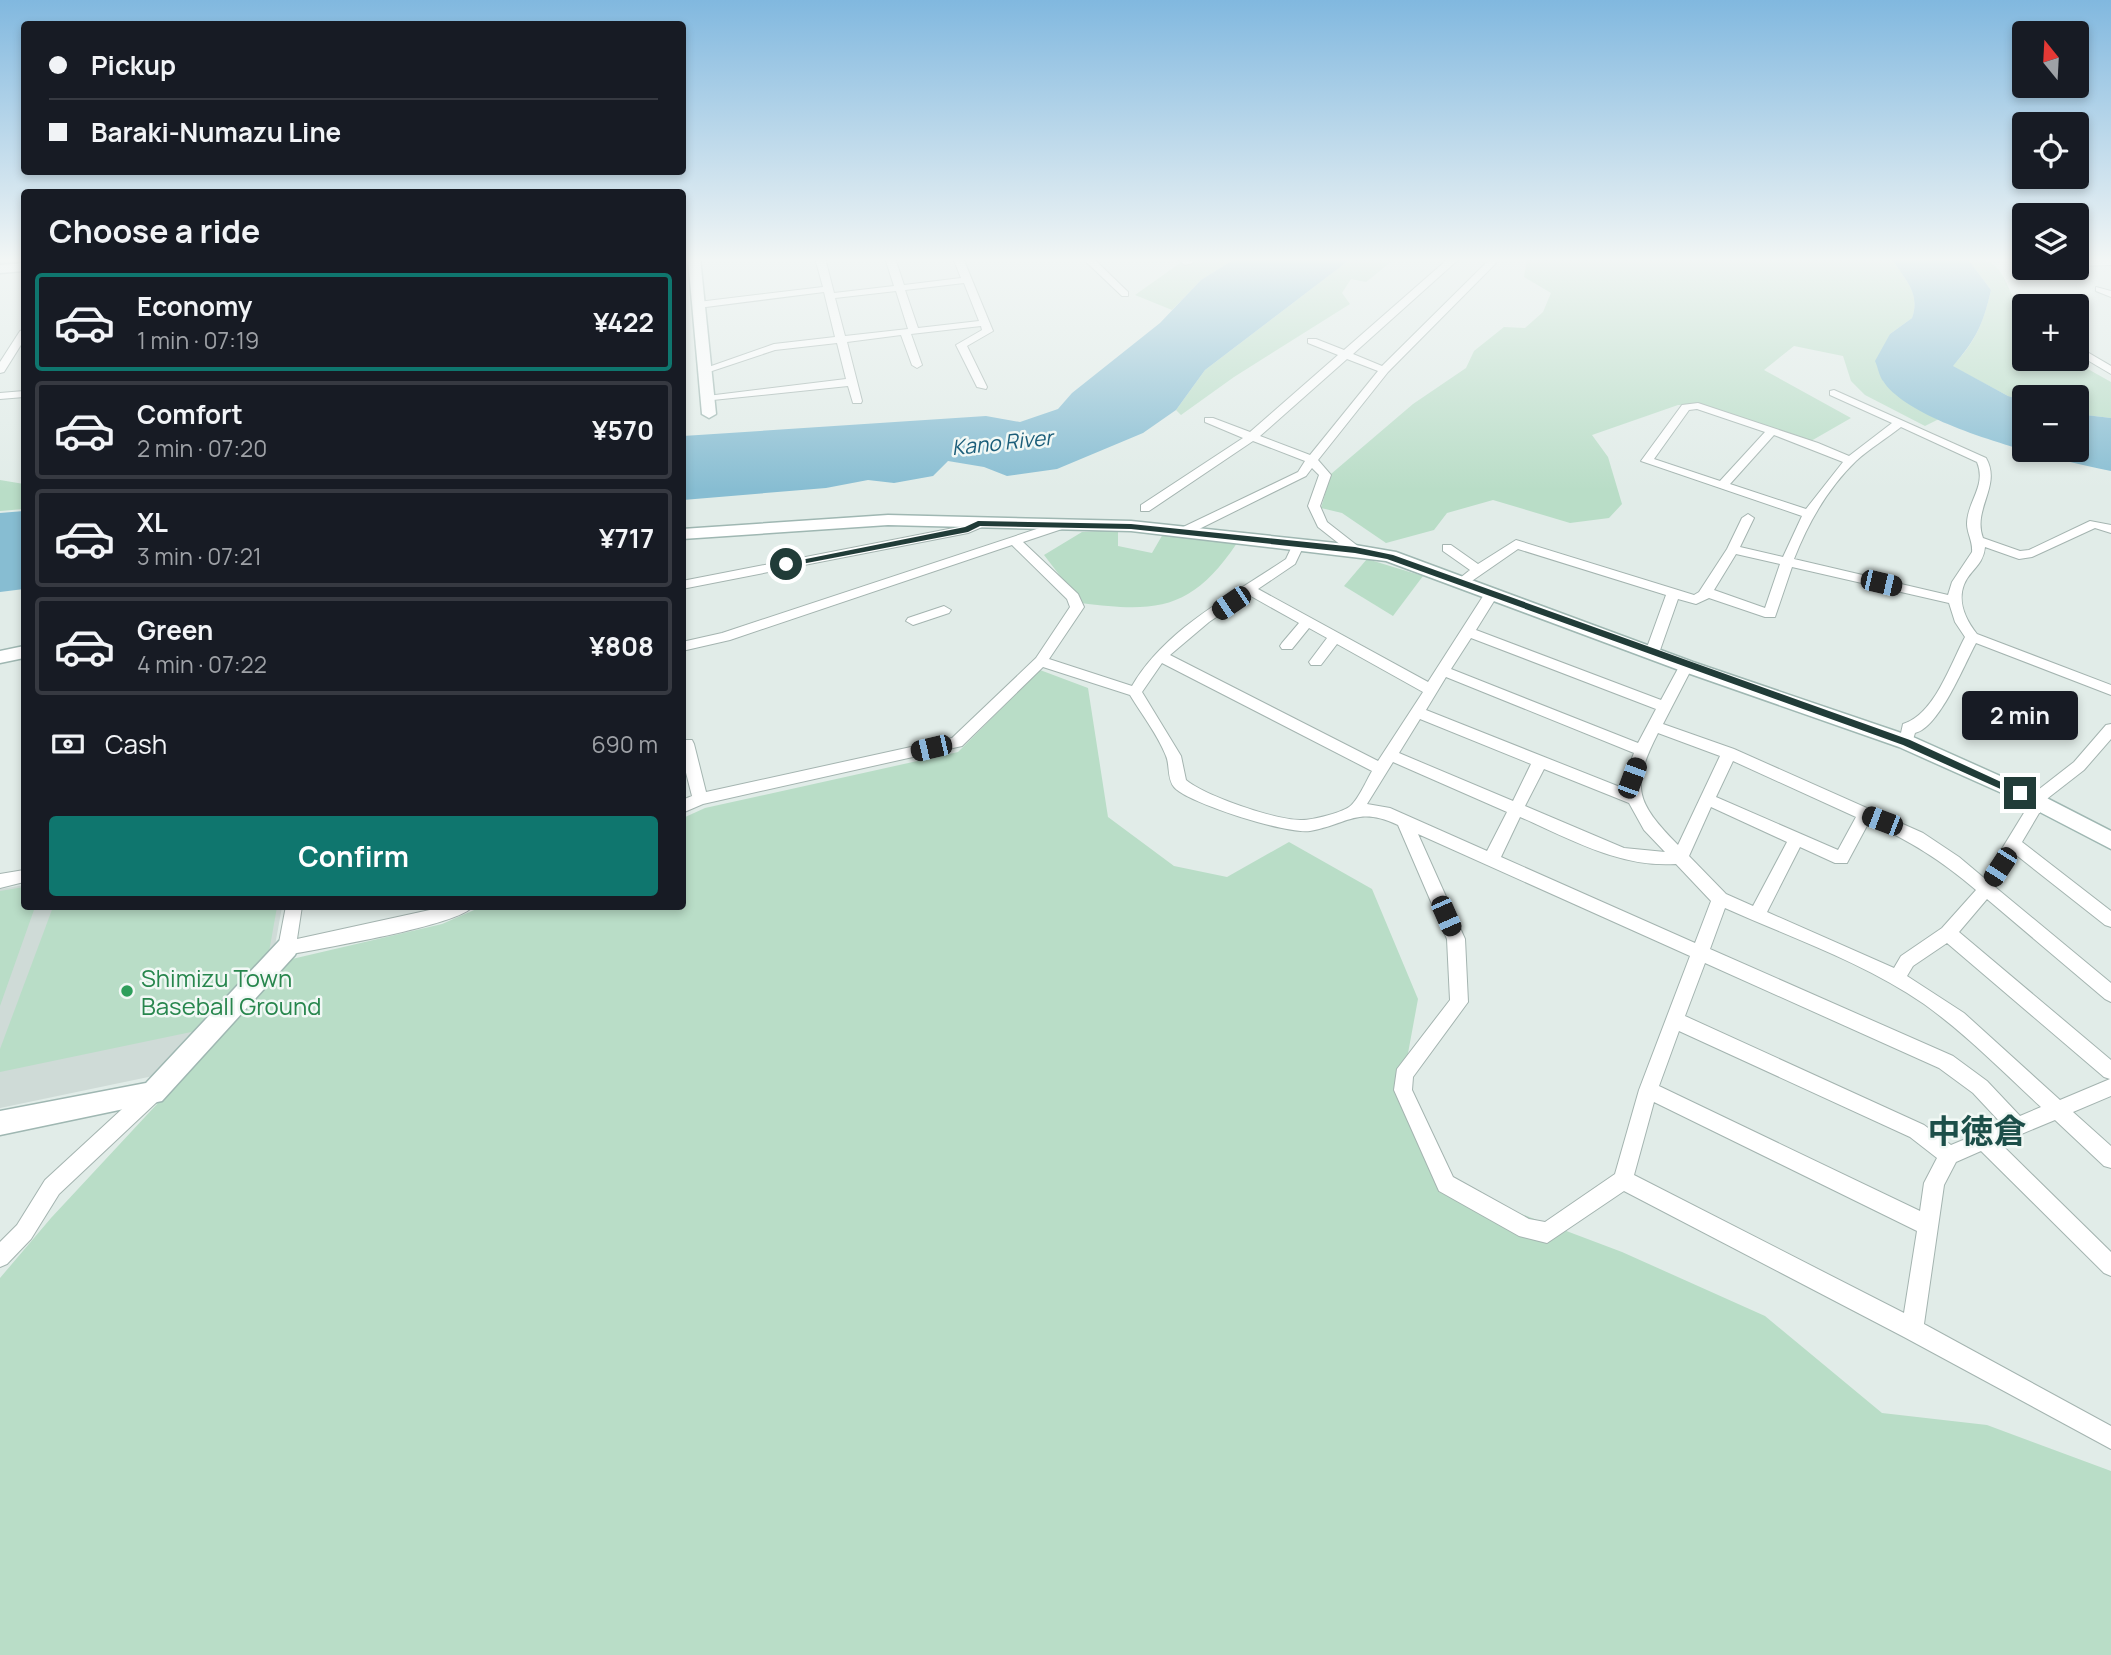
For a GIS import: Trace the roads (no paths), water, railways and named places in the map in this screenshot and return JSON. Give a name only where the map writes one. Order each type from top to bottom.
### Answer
[{"type":"main road","points":[[701,335],[708,407]]},
{"type":"main road","points":[[686,534],[846,521],[1131,526],[1390,556],[1686,666],[1906,742],[2038,802],[2111,841]]},
{"type":"main road","points":[[0,657],[21,653]]},
{"type":"main road","points":[[0,1123],[153,1093],[287,948]]},
{"type":"street","points":[[841,335],[857,401]]},
{"type":"street","points":[[705,370],[774,347],[883,335]]},
{"type":"street","points":[[911,335],[917,365]]},
{"type":"street","points":[[980,335],[961,345],[982,387]]},
{"type":"street","points":[[1146,508],[1252,437],[1367,335]]},
{"type":"street","points":[[1183,532],[1303,474],[1384,370],[1416,335]]},
{"type":"street","points":[[0,370],[21,340]]},
{"type":"street","points":[[1312,341],[1384,370]]},
{"type":"street","points":[[2089,357],[2111,371]]},
{"type":"street","points":[[708,407],[852,382]]},
{"type":"street","points":[[1834,393],[1982,460],[1988,470],[1987,485],[1972,529],[1980,541],[2019,555],[2032,553],[2094,524],[2111,529]]},
{"type":"street","points":[[0,397],[21,394]]},
{"type":"street","points":[[1808,514],[1647,461],[1686,407],[1698,406],[1850,460]]},
{"type":"street","points":[[1209,420],[1312,460],[1325,475],[1314,506],[1322,524],[1355,550]]},
{"type":"street","points":[[1706,592],[1770,614],[1785,560],[1808,514],[1850,460],[1898,424]]},
{"type":"street","points":[[1723,486],[1772,432]]},
{"type":"street","points":[[1461,582],[1517,544],[1696,600],[1706,592],[1733,550],[1748,517]]},
{"type":"street","points":[[686,584],[968,529],[978,524]]},
{"type":"street","points":[[686,646],[725,637],[1061,525]]},
{"type":"street","points":[[1980,541],[1978,556],[1961,576],[1953,600],[1961,624],[1972,637],[2111,690]]},
{"type":"street","points":[[686,805],[700,799],[957,742],[1041,661],[1077,607],[1073,597],[1016,542]]},
{"type":"street","points":[[1135,692],[1140,681],[1174,642],[1291,561],[1298,545]]},
{"type":"street","points":[[1447,548],[1478,570]]},
{"type":"street","points":[[1733,550],[1953,600]]},
{"type":"street","points":[[1250,590],[1431,690]]},
{"type":"street","points":[[1356,809],[1492,593]]},
{"type":"street","points":[[1652,653],[1673,595]]},
{"type":"street","points":[[913,621],[944,610]]},
{"type":"street","points":[[1287,646],[1307,622]]},
{"type":"street","points":[[1469,632],[1664,707]]},
{"type":"street","points":[[1316,662],[1335,637]]},
{"type":"street","points":[[1906,742],[1908,728],[1916,728],[1937,704],[1972,637]]},
{"type":"street","points":[[1160,656],[1381,769]]},
{"type":"street","points":[[1041,661],[1135,692],[1174,756],[1179,783],[1190,792],[1296,826],[1356,809],[1372,808],[1946,1062],[1980,1087],[2017,1126]]},
{"type":"street","points":[[1686,666],[1642,750],[1632,778],[1634,799],[1650,826],[1701,883],[1720,899],[1898,977],[1958,1019],[2111,1158]]},
{"type":"street","points":[[1444,671],[1642,750]]},
{"type":"street","points":[[1418,712],[1634,799]]},
{"type":"street","points":[[1654,726],[1729,753],[1917,837],[1953,861],[2111,994]]},
{"type":"street","points":[[1898,977],[1907,961],[1948,933],[1985,890],[2015,845],[2043,794],[2079,766],[2111,729]]},
{"type":"street","points":[[686,744],[700,799]]},
{"type":"street","points":[[1680,857],[1729,753]]},
{"type":"street","points":[[1390,755],[1622,854],[1655,859],[1680,857]]},
{"type":"street","points":[[1490,860],[1540,761]]},
{"type":"street","points":[[1707,799],[1841,859],[1865,815]]},
{"type":"street","points":[[1405,823],[1456,939],[1459,1002],[1404,1075],[1403,1090],[1446,1184],[1526,1230],[1548,1233],[1623,1180],[1648,1090],[1720,899]]},
{"type":"street","points":[[1757,915],[1796,839]]},
{"type":"street","points":[[2015,845],[2111,920]]},
{"type":"street","points":[[0,881],[21,877]]},
{"type":"street","points":[[293,910],[287,948],[446,915],[457,910]]},
{"type":"street","points":[[1948,933],[2111,1071]]},
{"type":"street","points":[[1674,1020],[1917,1131],[1949,1155]]},
{"type":"street","points":[[1912,1329],[1934,1183],[1949,1155],[2111,1087]]},
{"type":"street","points":[[1648,1090],[1926,1225]]},
{"type":"street","points":[[0,1258],[24,1232],[52,1187],[153,1093]]},
{"type":"street","points":[[1983,1140],[2111,1266]]},
{"type":"street","points":[[1623,1180],[1912,1329],[2111,1438]]},
{"type":"water","name":"Kano River","points":[[1145,335],[1251,335],[1205,370],[1176,410],[1143,433],[1057,469],[1007,476],[984,467],[948,461],[933,476],[894,483],[868,480],[826,488],[686,500],[686,436],[986,416],[1020,422],[1058,409],[1072,393]]},
{"type":"water","points":[[1889,335],[1976,335],[1953,366],[2012,397],[2012,447],[1954,427],[1924,413],[1899,398],[1882,379],[1875,361]]},
{"type":"water","points":[[2089,415],[2111,418],[2111,471],[2070,462],[2089,462]]},
{"type":"water","points":[[21,511],[21,589],[0,592],[0,513]]},
{"type":"place","name":"Shimizu Town Baseball Ground","points":[[127,991]]},
{"type":"district","name":"中徳倉","points":[[1977,1130]]}]
